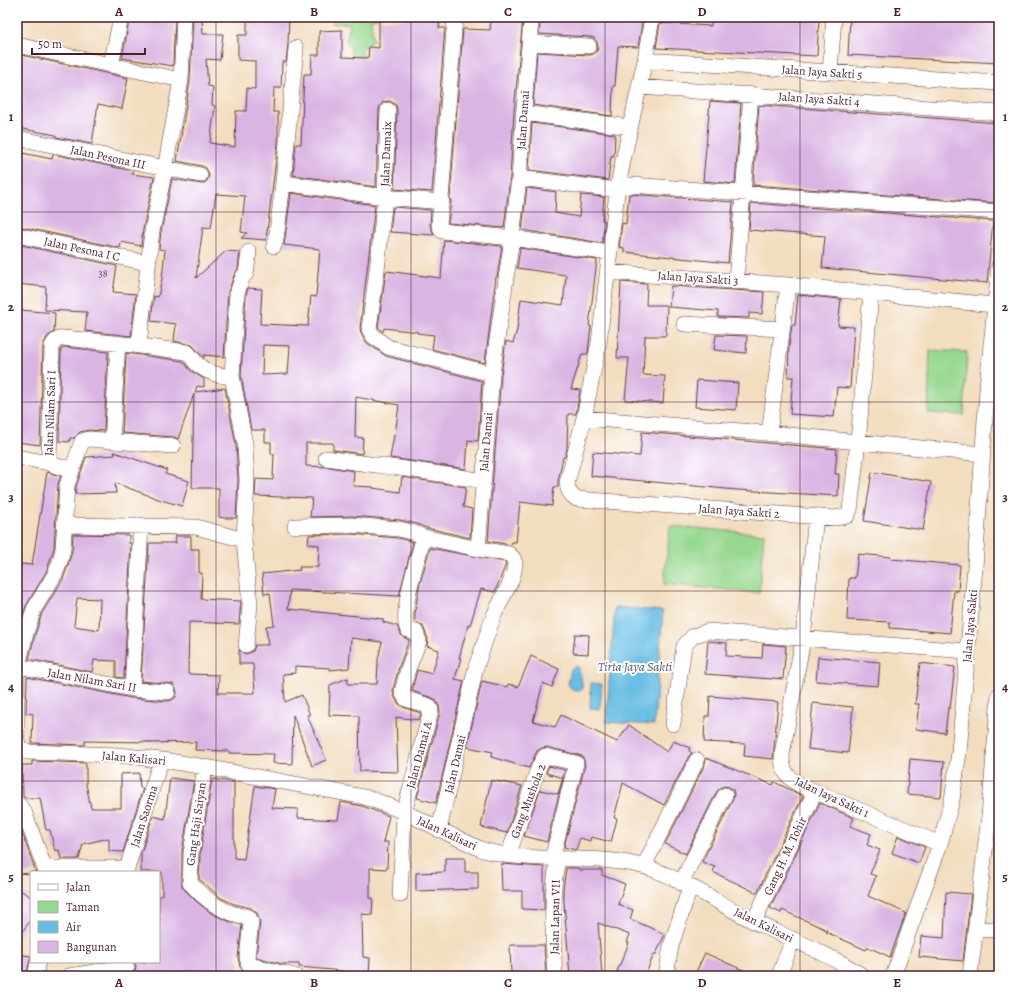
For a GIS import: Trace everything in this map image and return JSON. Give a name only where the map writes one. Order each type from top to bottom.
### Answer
[{"type":"street","points":[[112,65],[121,17]]},
{"type":"street","points":[[112,441],[181,80],[184,17]]},
{"type":"street","points":[[455,17],[442,202],[439,225],[442,231],[512,238],[609,253]]},
{"type":"street","name":"Jalan Damai","points":[[439,830],[476,667],[494,615],[511,581],[514,571],[513,558],[509,554],[478,549],[492,374],[512,238],[528,43],[532,17]]},
{"type":"street","points":[[652,17],[645,60],[618,187],[599,342],[584,418],[983,454]]},
{"type":"street","points":[[830,72],[834,17]]},
{"type":"street","points":[[528,43],[589,46]]},
{"type":"street","points":[[17,45],[181,80]]},
{"type":"street","points":[[274,246],[284,183],[296,48]]},
{"type":"street","name":"Jalan Jaya Sakti 5","points":[[645,60],[999,83]]},
{"type":"street","name":"Jalan Jaya Sakti 4","points":[[639,87],[999,113]]},
{"type":"street","points":[[736,281],[751,94]]},
{"type":"street","name":"Jalan Damaix","points":[[388,110],[385,197],[369,329],[373,336],[388,347],[492,374]]},
{"type":"street","points":[[523,113],[630,128]]},
{"type":"street","name":"Jalan Pesona III","points":[[17,138],[200,175]]},
{"type":"street","points":[[518,178],[618,187],[743,192],[999,212]]},
{"type":"street","points":[[284,183],[385,197],[442,202]]},
{"type":"street","name":"Jalan Pesona I C","points":[[17,235],[147,263]]},
{"type":"street","points":[[246,645],[250,605],[244,540],[247,480],[245,444],[232,376],[237,293],[240,282],[246,274],[249,252]]},
{"type":"street","name":"Jalan Jaya Sakti","points":[[893,976],[940,844],[952,800],[959,752],[975,567],[994,305],[999,266]]},
{"type":"street","name":"Jalan Jaya Sakti 3","points":[[607,272],[788,285],[994,305]]},
{"type":"street","points":[[769,434],[788,285]]},
{"type":"street","points":[[858,442],[871,293]]},
{"type":"street","points":[[684,324],[782,329]]},
{"type":"street","name":"Jalan Nilam Sari I","points":[[73,467],[59,466],[49,463],[52,346],[58,339],[64,338],[130,341]]},
{"type":"street","points":[[130,341],[187,352],[197,364],[205,369],[222,376],[232,376]]},
{"type":"street","name":"Jalan Jaya Sakti 2","points":[[584,418],[567,483],[571,496],[577,498],[834,518],[847,516],[850,510],[858,442]]},
{"type":"street","points":[[17,666],[34,609],[55,574],[60,562],[63,549],[67,484],[82,442],[89,439],[173,446]]},
{"type":"street","points":[[17,457],[49,463]]},
{"type":"street","points":[[326,458],[415,471],[432,472],[483,481]]},
{"type":"street","name":"Jalan Jaya Sakti 1","points":[[816,516],[803,639],[782,754],[782,763],[785,772],[792,780],[815,792],[940,844]]},
{"type":"street","points":[[65,524],[196,527],[244,540]]},
{"type":"street","points":[[295,526],[350,524],[399,529],[424,537],[478,549]]},
{"type":"street","points":[[132,689],[141,525]]},
{"type":"street","name":"Jalan Damai A","points":[[404,812],[431,710],[429,706],[406,699],[402,692],[408,669],[419,641],[416,632],[408,630],[405,624],[410,583],[424,537]]},
{"type":"street","points":[[673,724],[684,646],[692,636],[708,631],[967,651]]},
{"type":"street","name":"Jalan Nilam Sari II","points":[[17,666],[132,689],[168,692]]},
{"type":"street","name":"Jalan Kalisari","points":[[17,666],[17,742],[20,749],[27,752],[120,755],[205,766],[375,800],[484,850],[508,856],[606,860],[644,866],[686,885],[863,976]]},
{"type":"street","points":[[970,976],[994,817],[999,695]]},
{"type":"street","name":"Gang Mushola 2","points":[[508,856],[539,766],[545,756],[576,763],[555,859]]},
{"type":"street","name":"Jalan Saorma","points":[[127,870],[161,760]]},
{"type":"street","points":[[644,866],[697,760]]},
{"type":"street","name":"Gang Haji Saiyan","points":[[205,766],[191,853],[189,881],[208,901],[236,915],[249,917],[251,921],[247,958],[249,965],[295,976]]},
{"type":"street","name":"Gang H. M. Tohir","points":[[754,921],[815,792]]},
{"type":"street","points":[[666,976],[671,946],[686,885],[724,794]]},
{"type":"street","points":[[17,803],[24,811],[46,870],[127,870]]},
{"type":"street","points":[[400,895],[404,812]]},
{"type":"street","name":"Jalan Lapan VII","points":[[555,859],[555,976]]},
{"type":"street","points":[[977,929],[999,930]]},
{"type":"street","points":[[779,976],[793,939]]},
{"type":"street","points":[[35,976],[38,963]]},
{"type":"street","points":[[69,976],[126,968]]},
{"type":"green space","points":[[332,17],[379,17],[371,20],[373,41],[361,49],[364,73],[353,72],[351,48],[346,43],[350,23],[333,24]]},
{"type":"green space","points":[[930,350],[967,352],[964,415],[928,413]]},
{"type":"green space","points":[[670,526],[764,534],[759,593],[664,584]]},
{"type":"water","name":"Tirta Jaya Sakti","points":[[615,607],[663,611],[654,725],[606,722]]},
{"type":"water","points":[[575,666],[579,668],[582,681],[582,690],[573,690],[568,684],[571,669]]},
{"type":"water","points":[[591,683],[602,684],[600,709],[590,708]]},
{"type":"building","points":[[130,17],[156,21],[156,17],[175,17],[173,66],[122,58]]},
{"type":"building","points":[[193,17],[202,17],[203,34],[223,34],[220,60],[206,59],[208,86],[213,87],[212,105],[215,106],[210,143],[235,147],[236,111],[246,111],[247,88],[255,89],[255,61],[238,60],[238,35],[247,35],[247,17],[289,17],[286,62],[282,62],[281,88],[274,88],[273,112],[278,112],[278,143],[266,240],[241,238],[247,233],[241,232],[245,196],[216,194],[211,228],[203,227],[196,278],[226,251],[240,252],[238,269],[228,292],[224,357],[204,355],[204,358],[192,345],[174,341],[176,324],[151,321],[154,296],[158,297],[162,278],[165,250],[159,249],[172,179],[202,184],[207,181],[209,176],[206,168],[202,166],[177,161],[190,81]]},
{"type":"building","points":[[406,17],[440,17],[439,28],[445,28],[432,192],[394,189],[397,110],[396,105],[389,101],[383,102],[379,110],[376,187],[293,175],[296,144],[301,144],[304,74],[311,74],[312,55],[319,55],[319,31],[342,30],[342,57],[368,58],[369,47],[379,48],[379,20],[405,20]]},
{"type":"building","points":[[491,17],[523,17],[514,112],[510,177],[504,228],[448,223],[451,202],[450,198],[463,29],[490,30]]},
{"type":"building","points":[[541,17],[643,17],[638,47],[618,46],[615,86],[613,86],[612,116],[533,105],[537,52],[589,55],[597,51],[598,47],[594,38],[590,37],[539,34]]},
{"type":"building","points":[[711,17],[819,17],[817,56],[656,48],[660,23],[711,26]]},
{"type":"building","points":[[850,17],[999,17],[999,63],[848,55]]},
{"type":"building","points":[[17,54],[128,78],[122,109],[98,104],[92,144],[17,127]]},
{"type":"building","points":[[710,101],[741,103],[735,184],[703,181]]},
{"type":"building","points":[[759,105],[999,123],[999,175],[995,203],[753,185]]},
{"type":"building","points":[[532,123],[615,134],[614,156],[611,156],[608,180],[529,170]]},
{"type":"building","points":[[17,152],[52,159],[53,154],[133,171],[132,174],[154,177],[141,246],[121,242],[120,248],[17,226]]},
{"type":"building","points":[[527,188],[556,192],[555,213],[579,217],[581,195],[604,197],[602,220],[605,221],[602,243],[522,230]]},
{"type":"building","points":[[291,193],[375,205],[360,328],[361,333],[367,343],[386,356],[482,381],[478,441],[468,440],[466,469],[390,458],[399,405],[356,397],[355,437],[363,438],[362,454],[333,450],[333,443],[306,443],[306,466],[329,467],[354,471],[353,486],[373,487],[400,492],[402,477],[466,487],[463,507],[472,509],[470,538],[400,520],[352,516],[310,517],[312,498],[255,496],[256,479],[273,480],[274,454],[271,454],[271,442],[265,442],[265,430],[251,430],[241,375],[246,295],[248,288],[262,289],[260,324],[308,326],[311,296],[316,297],[320,249],[284,245]],"holes":[[[263,345],[290,346],[288,374],[262,375]]]},
{"type":"building","points":[[629,194],[733,202],[728,263],[624,252],[624,248],[619,247],[622,223],[626,224]]},
{"type":"building","points":[[751,203],[993,221],[987,283],[822,268],[825,236],[749,230]]},
{"type":"building","points":[[393,207],[431,210],[430,225],[434,235],[390,232]]},
{"type":"building","points":[[444,240],[502,246],[496,277],[485,363],[432,349],[434,335],[384,328],[383,332],[378,327],[386,271],[441,278]]},
{"type":"building","points":[[17,244],[117,266],[113,292],[136,294],[131,336],[85,331],[87,312],[45,310],[46,287],[17,284]]},
{"type":"building","points":[[520,248],[597,260],[589,326],[591,326],[588,352],[587,354],[582,354],[571,389],[580,390],[576,414],[568,414],[567,448],[565,457],[563,457],[558,487],[554,487],[552,506],[520,502],[516,542],[512,542],[511,545],[488,541],[501,375],[506,341],[513,343],[517,330],[521,299],[563,305],[566,275],[517,268]]},
{"type":"building","points":[[621,282],[647,284],[646,305],[667,305],[666,336],[645,336],[643,375],[665,376],[663,403],[625,400],[629,358],[617,358]]},
{"type":"building","points":[[671,286],[764,292],[762,314],[749,313],[749,318],[718,317],[718,311],[669,307]]},
{"type":"building","points":[[798,295],[841,299],[838,326],[854,327],[850,388],[837,387],[834,417],[790,414],[793,377],[788,377],[789,346],[792,325],[795,325]]},
{"type":"building","points":[[20,310],[55,313],[54,332],[47,337],[43,346],[40,445],[17,442],[19,388],[17,387],[17,327],[19,327]]},
{"type":"building","points":[[716,335],[747,336],[746,353],[714,350]]},
{"type":"building","points":[[64,347],[108,352],[104,431],[89,430],[80,432],[74,438],[70,438],[69,442],[59,441],[61,349]]},
{"type":"building","points":[[126,353],[183,361],[191,371],[204,379],[204,387],[197,386],[195,392],[225,388],[236,445],[238,480],[236,518],[219,517],[219,488],[192,488],[194,394],[178,439],[174,437],[122,433]]},
{"type":"building","points":[[697,380],[738,383],[736,410],[695,407]]},
{"type":"building","points":[[642,432],[837,449],[835,474],[839,474],[838,496],[737,490],[591,476],[593,452],[640,456]]},
{"type":"building","points":[[114,452],[167,470],[165,474],[189,481],[182,506],[115,483],[116,493],[75,494],[86,457],[115,455]]},
{"type":"building","points":[[47,472],[61,476],[58,484],[54,548],[47,570],[26,606],[17,632],[17,593],[21,564],[32,565]]},
{"type":"building","points":[[872,472],[931,482],[923,530],[864,521]]},
{"type":"building","points":[[73,534],[129,535],[129,543],[131,543],[124,678],[116,677],[116,661],[94,660],[92,672],[29,659],[42,613],[63,579],[72,551]],"holes":[[[77,598],[100,599],[99,630],[74,626]]]},
{"type":"building","points":[[351,534],[398,538],[413,542],[399,596],[290,590],[288,609],[383,619],[383,622],[397,626],[402,636],[409,640],[399,667],[393,690],[394,696],[398,703],[403,707],[421,713],[419,720],[396,717],[398,772],[360,771],[359,716],[329,715],[330,685],[348,678],[348,684],[377,684],[378,659],[382,642],[351,638],[349,668],[330,670],[330,668],[295,666],[295,673],[283,674],[285,702],[302,695],[310,715],[307,715],[326,760],[312,766],[293,715],[292,764],[273,763],[274,754],[229,753],[229,751],[195,750],[196,742],[149,743],[85,741],[85,745],[32,743],[33,714],[26,713],[27,677],[131,698],[167,701],[176,697],[177,693],[173,684],[141,681],[149,543],[176,543],[175,536],[191,536],[191,549],[199,549],[199,573],[202,573],[201,599],[241,601],[239,624],[189,622],[188,674],[219,675],[218,693],[255,693],[253,664],[239,664],[239,650],[245,654],[253,651],[255,645],[268,645],[266,626],[274,625],[270,593],[264,594],[262,574],[300,570],[299,567],[318,567],[319,545],[308,544],[309,535]]},
{"type":"building","points":[[430,548],[505,562],[506,564],[495,592],[481,589],[470,625],[468,625],[455,679],[464,681],[436,803],[417,798],[440,712],[439,706],[435,699],[412,691],[417,670],[432,674],[439,650],[427,646],[428,639],[422,625],[415,622],[419,587]]},
{"type":"building","points":[[858,554],[891,557],[891,559],[960,565],[958,591],[954,591],[950,633],[890,628],[890,622],[847,620],[849,578],[855,578]]},
{"type":"building","points":[[575,634],[589,635],[588,654],[573,653]]},
{"type":"building","points":[[708,641],[727,643],[726,656],[762,658],[763,644],[786,646],[783,679],[705,674]]},
{"type":"building","points":[[531,656],[559,669],[552,687],[543,683],[533,721],[555,727],[561,715],[617,742],[629,725],[667,752],[673,741],[690,748],[689,751],[692,753],[689,756],[664,805],[623,783],[614,818],[617,819],[611,842],[591,837],[590,841],[580,838],[576,850],[564,847],[585,765],[582,756],[547,747],[542,748],[537,751],[529,768],[491,757],[493,752],[467,747],[482,681],[507,687],[508,684],[518,687]]},
{"type":"building","points":[[818,657],[880,662],[878,686],[816,681]]},
{"type":"building","points":[[920,663],[955,667],[945,733],[916,729],[919,704],[915,704]]},
{"type":"building","points":[[710,696],[778,702],[773,759],[744,756],[745,744],[704,742],[705,716],[709,716]]},
{"type":"building","points":[[813,703],[853,707],[848,753],[808,749]]},
{"type":"building","points":[[706,758],[773,785],[774,782],[803,796],[757,893],[713,872],[715,867],[702,862],[733,799],[733,790],[729,787],[724,786],[717,791],[686,854],[665,844],[705,764]]},
{"type":"building","points":[[910,759],[944,762],[941,797],[907,794]]},
{"type":"building","points":[[32,761],[86,763],[86,784],[91,808],[121,808],[121,774],[139,773],[140,788],[143,788],[123,852],[109,851],[109,838],[83,844],[79,859],[61,859],[59,850],[55,851],[50,830],[46,830],[40,798],[25,798],[23,796],[22,765],[32,765]]},
{"type":"building","points":[[549,766],[565,770],[563,778],[546,773]]},
{"type":"building","points":[[170,778],[194,781],[182,852],[182,887],[211,913],[228,921],[242,925],[238,957],[240,967],[247,974],[256,976],[128,976],[135,971],[136,966],[134,963],[160,963],[160,896],[162,896],[162,872],[141,871],[141,853],[153,816],[165,819]]},
{"type":"building","points":[[563,778],[547,842],[524,836],[540,790],[558,794]]},
{"type":"building","points":[[212,779],[234,782],[234,858],[244,859],[255,786],[275,789],[272,808],[298,809],[298,818],[338,820],[341,802],[362,806],[389,816],[383,842],[388,842],[387,869],[370,868],[370,898],[373,898],[372,915],[362,914],[363,957],[370,958],[369,976],[343,975],[343,971],[299,967],[299,964],[282,964],[256,957],[260,922],[257,913],[251,908],[234,904],[221,898],[199,879],[200,854]]},
{"type":"building","points":[[491,780],[522,786],[507,833],[481,827]]},
{"type":"building","points":[[820,803],[854,818],[850,826],[871,834],[867,845],[880,850],[870,874],[876,876],[868,896],[906,913],[890,957],[868,947],[866,950],[826,932],[827,930],[782,910],[781,913],[770,908]]},
{"type":"building","points":[[18,821],[36,871],[30,871],[30,874],[17,873]]},
{"type":"building","points":[[898,836],[925,847],[919,863],[892,853]]},
{"type":"building","points":[[445,858],[465,858],[465,872],[478,872],[478,889],[416,891],[416,873],[445,872]]},
{"type":"building","points":[[501,864],[544,867],[544,910],[522,909],[522,891],[502,891]]},
{"type":"building","points":[[566,868],[579,868],[579,870],[602,870],[602,875],[625,884],[618,904],[633,910],[630,919],[665,934],[656,954],[654,954],[645,976],[615,976],[629,943],[627,942],[630,935],[598,923],[602,976],[570,976],[563,890]]},
{"type":"building","points":[[17,888],[30,896],[30,920],[17,940]]},
{"type":"building","points":[[946,892],[971,894],[963,961],[919,957],[921,936],[944,938]]},
{"type":"building","points":[[510,945],[544,945],[546,976],[511,976]]},
{"type":"building","points":[[705,953],[756,976],[694,976]]},
{"type":"building","points":[[17,954],[30,956],[26,976],[17,976]]}]
